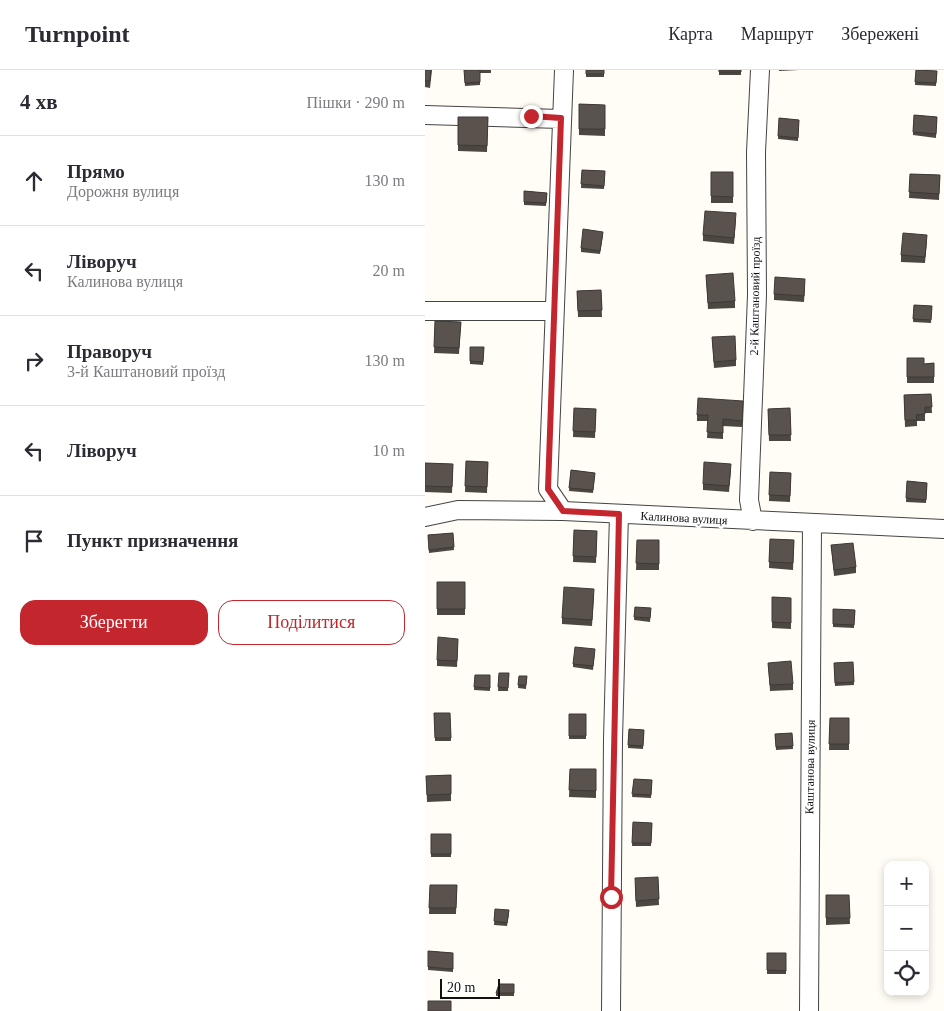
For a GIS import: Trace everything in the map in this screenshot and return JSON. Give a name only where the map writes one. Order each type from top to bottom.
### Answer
[{"type":"street","points":[[563,511],[548,489],[553,311],[564,70]]},
{"type":"street","name":"2-й Каштановий проїзд","points":[[753,521],[749,500],[757,295],[756,152],[760,70]]},
{"type":"street","points":[[425,115],[561,118]]},
{"type":"street","points":[[425,311],[553,311]]},
{"type":"street","name":"Калинова вулиця","points":[[425,517],[458,510],[563,511],[944,529]]},
{"type":"street","points":[[611,1011],[613,739],[619,514]]},
{"type":"street","name":"Каштанова вулиця","points":[[809,1011],[812,524]]},
{"type":"building","points":[[425,70],[431,70],[430,81],[425,81]]},
{"type":"building","points":[[464,70],[480,70],[480,82],[465,83]]},
{"type":"building","points":[[586,70],[604,70],[604,74],[586,74]]},
{"type":"building","points":[[719,70],[741,70],[741,72],[719,72]]},
{"type":"building","points":[[916,70],[937,71],[936,83],[915,82]]},
{"type":"building","points":[[579,104],[605,105],[605,129],[579,129]]},
{"type":"building","points":[[914,115],[937,117],[936,134],[913,132]]},
{"type":"building","points":[[458,117],[488,117],[487,146],[458,145]]},
{"type":"building","points":[[779,118],[799,120],[798,138],[778,136]]},
{"type":"building","points":[[582,170],[605,171],[604,186],[581,184]]},
{"type":"building","points":[[711,172],[733,172],[733,197],[711,196]]},
{"type":"building","points":[[910,174],[940,175],[939,194],[909,192]]},
{"type":"building","points":[[524,191],[547,193],[546,203],[524,202]]},
{"type":"building","points":[[705,211],[736,213],[734,238],[703,235]]},
{"type":"building","points":[[583,229],[603,232],[600,251],[581,248]]},
{"type":"building","points":[[903,233],[927,235],[925,257],[901,255]]},
{"type":"building","points":[[733,273],[735,301],[708,303],[706,275]]},
{"type":"building","points":[[775,277],[805,279],[804,296],[774,294]]},
{"type":"building","points":[[601,290],[602,310],[578,311],[577,291]]},
{"type":"building","points":[[914,305],[932,306],[931,320],[913,319]]},
{"type":"building","points":[[435,321],[461,322],[459,348],[434,347]]},
{"type":"building","points":[[735,336],[736,360],[714,362],[712,337]]},
{"type":"building","points":[[470,347],[484,347],[483,362],[470,361]]},
{"type":"building","points":[[907,358],[924,358],[924,364],[934,363],[934,377],[907,377]]},
{"type":"building","points":[[931,394],[932,407],[925,407],[925,414],[916,415],[917,420],[905,420],[904,395]]},
{"type":"building","points":[[698,398],[743,401],[742,421],[723,419],[723,433],[707,432],[708,415],[697,415]]},
{"type":"building","points":[[574,408],[596,409],[595,432],[573,431]]},
{"type":"building","points":[[790,408],[791,435],[769,435],[768,409]]},
{"type":"building","points":[[466,461],[488,462],[487,487],[465,486]]},
{"type":"building","points":[[704,462],[731,464],[729,486],[703,484]]},
{"type":"building","points":[[425,463],[453,464],[452,487],[425,486]]},
{"type":"building","points":[[571,470],[595,473],[593,490],[569,488]]},
{"type":"building","points":[[770,472],[791,473],[790,496],[769,495]]},
{"type":"building","points":[[907,481],[927,483],[926,500],[906,498]]},
{"type":"building","points":[[574,530],[597,531],[596,557],[573,556]]},
{"type":"building","points":[[453,533],[454,547],[429,550],[428,535]]},
{"type":"building","points":[[770,539],[794,540],[793,563],[769,562]]},
{"type":"building","points":[[637,540],[659,540],[659,564],[636,563]]},
{"type":"building","points":[[853,543],[856,567],[834,570],[831,545]]},
{"type":"building","points":[[437,582],[465,582],[465,609],[437,609]]},
{"type":"building","points":[[564,587],[594,589],[592,620],[562,618]]},
{"type":"building","points":[[772,597],[791,598],[791,623],[772,622]]},
{"type":"building","points":[[635,607],[651,608],[650,618],[634,617]]},
{"type":"building","points":[[833,609],[855,610],[854,625],[833,624]]},
{"type":"building","points":[[438,637],[458,639],[457,661],[437,660]]},
{"type":"building","points":[[575,647],[595,649],[593,666],[573,664]]},
{"type":"building","points":[[791,661],[793,684],[770,685],[768,663]]},
{"type":"building","points":[[853,662],[854,682],[835,683],[834,663]]},
{"type":"building","points":[[499,673],[509,673],[508,688],[498,687]]},
{"type":"building","points":[[475,675],[490,675],[490,688],[474,687]]},
{"type":"building","points":[[519,676],[527,676],[526,685],[518,685]]},
{"type":"building","points":[[434,713],[450,713],[451,738],[435,738]]},
{"type":"building","points":[[569,714],[586,714],[586,736],[569,736]]},
{"type":"building","points":[[830,718],[849,718],[849,744],[829,744]]},
{"type":"building","points":[[629,729],[644,730],[643,746],[628,745]]},
{"type":"building","points":[[792,733],[793,746],[776,747],[775,734]]},
{"type":"building","points":[[570,769],[596,769],[596,791],[569,790]]},
{"type":"building","points":[[451,775],[451,794],[427,795],[426,776]]},
{"type":"building","points":[[634,779],[652,780],[651,795],[632,794]]},
{"type":"building","points":[[633,822],[652,823],[651,843],[632,843]]},
{"type":"building","points":[[431,834],[451,834],[451,854],[431,854]]},
{"type":"building","points":[[658,877],[659,899],[636,901],[635,878]]},
{"type":"building","points":[[430,885],[457,885],[456,908],[429,908]]},
{"type":"building","points":[[826,895],[849,895],[850,918],[826,918]]},
{"type":"building","points":[[495,909],[509,910],[507,923],[494,921]]},
{"type":"building","points":[[428,951],[453,953],[453,969],[428,967]]},
{"type":"building","points":[[767,953],[786,953],[786,971],[767,970]]},
{"type":"building","points":[[499,984],[514,984],[514,993],[496,993]]},
{"type":"building","points":[[428,1001],[451,1001],[451,1011],[428,1011]]},
{"type":"route","points":[[531,116],[561,118],[548,489],[563,511],[619,514],[611,897]]}]
